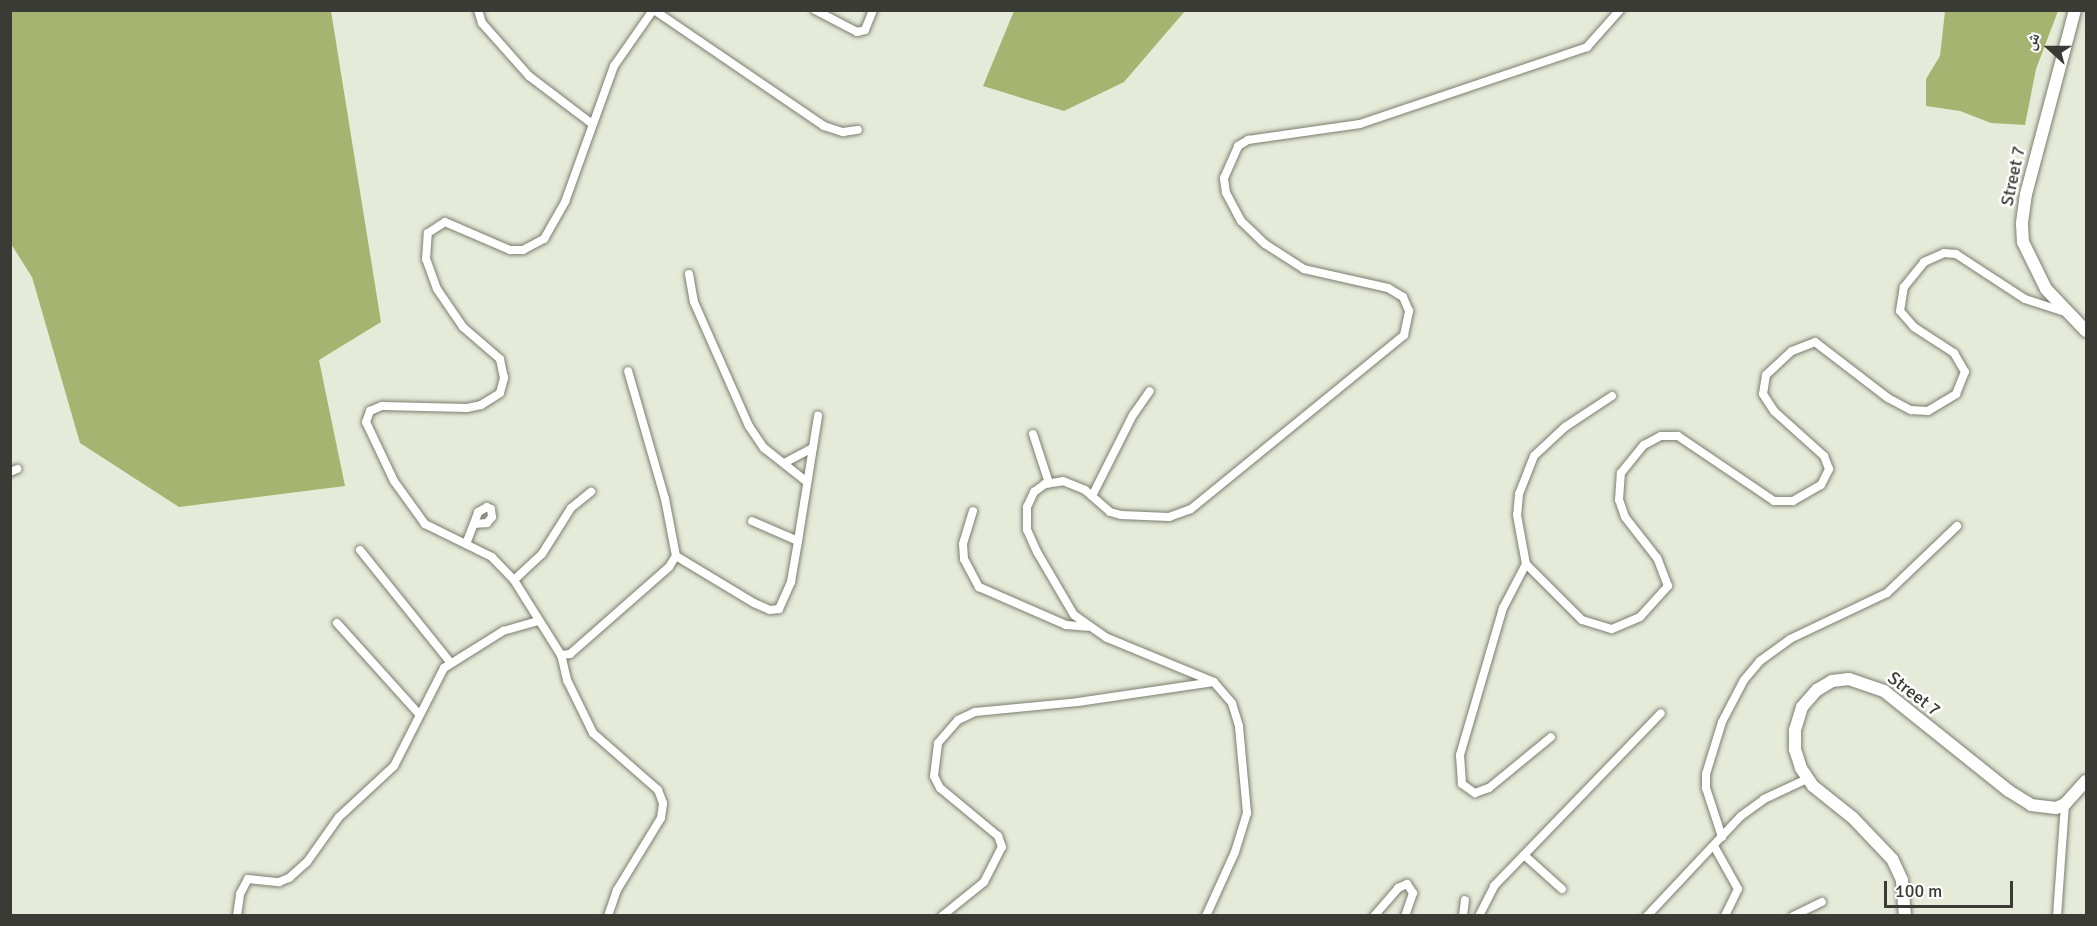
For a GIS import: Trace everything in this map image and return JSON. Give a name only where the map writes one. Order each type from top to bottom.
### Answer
[{"type":"main road","name":"Street 7","points":[[2075,10],[2026,194],[2022,224],[2031,264],[2046,289],[2086,331]]},
{"type":"main road","name":"Street 7","points":[[1905,915],[1902,880],[1892,859],[1807,779],[1795,750],[1795,730],[1802,707],[1816,690],[1832,681],[1849,679],[1884,691],[2009,791],[2031,805],[2056,808],[2065,804]]},
{"type":"main road","points":[[2065,804],[2086,781]]},
{"type":"street","points":[[478,10],[482,23],[529,76],[591,123]]},
{"type":"street","points":[[608,915],[617,890],[658,825],[662,798],[647,778],[593,733],[567,680],[561,655],[514,580],[492,557],[433,530],[412,509],[370,438],[367,417],[375,408],[391,405],[467,408],[481,405],[500,393],[504,378],[500,358],[463,327],[437,289],[426,259],[428,233],[445,222],[510,250],[534,247],[557,221],[591,123],[614,66],[654,10],[824,126],[838,132],[858,130]]},
{"type":"street","points":[[815,10],[857,32],[865,30],[873,10]]},
{"type":"street","points":[[1087,627],[1066,604],[1027,530],[1027,507],[1034,492],[1049,483],[1072,482],[1110,512],[1131,517],[1169,517],[1191,509],[1404,335],[1409,311],[1403,297],[1388,288],[1304,269],[1265,244],[1241,221],[1226,192],[1224,178],[1225,168],[1238,146],[1256,138],[1360,124],[1587,47],[1620,10]]},
{"type":"street","points":[[1612,396],[1559,431],[1529,464],[1517,504],[1520,545],[1526,564],[1582,620],[1595,627],[1625,627],[1651,607],[1667,589],[1665,573],[1625,517],[1618,490],[1629,459],[1661,436],[1687,440],[1774,501],[1793,501],[1821,485],[1829,469],[1824,456],[1774,411],[1763,394],[1766,375],[1772,366],[1803,344],[1815,342],[1826,348],[1862,379],[1902,406],[1928,411],[1949,400],[1964,378],[1962,362],[1948,347],[1914,327],[1899,307],[1908,279],[1934,256],[1956,254],[2025,299],[2071,314]]},
{"type":"street","points":[[689,274],[694,302],[749,426],[764,448],[786,462],[806,481]]},
{"type":"street","points":[[561,655],[570,654],[669,567],[676,556],[665,499],[628,371]]},
{"type":"street","points":[[1092,496],[1133,415],[1150,391]]},
{"type":"street","points":[[676,556],[754,603],[776,610],[784,605],[798,541],[818,416]]},
{"type":"street","points":[[1033,434],[1049,483]]},
{"type":"street","points":[[786,462],[812,448]]},
{"type":"street","points":[[514,580],[542,554],[571,508],[591,492]]},
{"type":"street","points":[[973,511],[963,544],[964,559],[979,587],[1066,625],[1087,627],[1214,682],[1228,695],[1239,726],[1247,813],[1235,852],[1206,915]]},
{"type":"street","points":[[752,521],[798,541]]},
{"type":"street","points":[[466,544],[474,524]]},
{"type":"street","points":[[1722,837],[1706,788],[1706,774],[1722,722],[1744,680],[1760,661],[1790,639],[1887,593],[1957,526]]},
{"type":"street","points":[[360,550],[450,663]]},
{"type":"street","points":[[1526,564],[1503,608],[1460,755],[1462,784],[1470,791],[1482,792],[1551,737]]},
{"type":"street","points":[[237,915],[240,894],[248,879],[279,882],[289,878],[307,862],[339,817],[394,766],[436,678],[450,663],[503,631],[539,621]]},
{"type":"street","points":[[337,623],[419,714]]},
{"type":"street","points":[[942,915],[984,882],[1002,847],[998,836],[940,788],[934,776],[938,743],[958,720],[975,711],[1078,702],[1214,682]]},
{"type":"street","points":[[1479,915],[1494,886],[1661,713]]},
{"type":"street","points":[[1647,915],[1722,837],[1764,799],[1807,779]]},
{"type":"street","points":[[2057,915],[2065,804]]},
{"type":"street","points":[[1714,846],[1738,889],[1725,915]]},
{"type":"street","points":[[1524,855],[1563,889]]},
{"type":"street","points":[[1374,915],[1398,888],[1407,884],[1413,893],[1406,915]]},
{"type":"street","points":[[1463,915],[1465,900]]},
{"type":"street","points":[[1792,915],[1822,902]]},
{"type":"green space","points":[[11,10],[331,11],[381,322],[319,360],[345,486],[179,507],[80,443],[32,277],[11,244]]},
{"type":"green space","points":[[1014,10],[1185,11],[1124,82],[1064,111],[983,86]]},
{"type":"green space","points":[[1945,11],[2058,11],[2036,69],[2025,125],[1991,123],[1960,111],[1926,106],[1926,79],[1940,56]]}]
